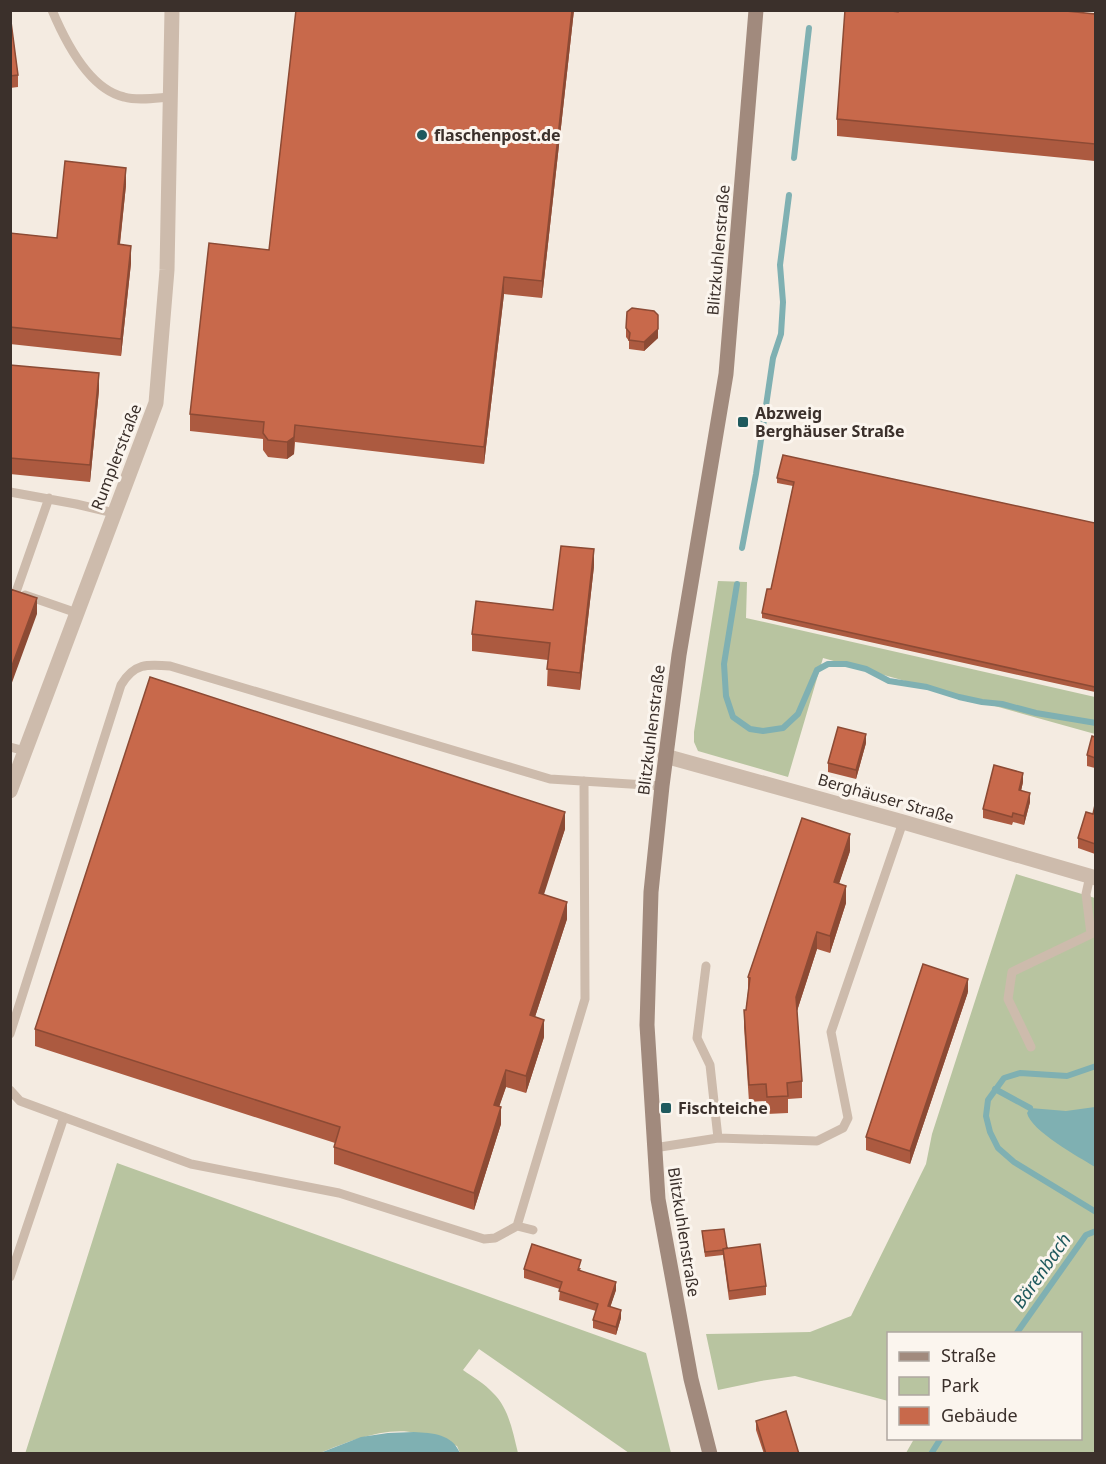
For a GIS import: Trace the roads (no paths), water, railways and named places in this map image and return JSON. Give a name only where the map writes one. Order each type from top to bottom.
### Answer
[{"type":"main road","name":"Blitzkuhlenstraße","points":[[710,1454],[691,1379],[657,1199],[647,1025],[651,892],[665,756],[687,602],[726,374],[756,10]]},
{"type":"street","name":"Rumplerstraße","points":[[10,791],[18,749],[77,614],[156,403],[167,270],[172,10]]},
{"type":"street","name":"Berghäuser Straße","points":[[665,756],[1093,877]]},
{"type":"lane","points":[[52,10],[64,39],[87,71],[106,90],[125,98],[171,98]]},
{"type":"lane","points":[[10,492],[49,498],[114,513]]},
{"type":"lane","points":[[49,498],[13,591],[77,614]]},
{"type":"lane","points":[[10,1034],[120,685],[127,674],[137,668],[148,664],[170,666],[550,779],[662,786]]},
{"type":"lane","points":[[517,1226],[585,999],[584,781]]},
{"type":"lane","points":[[654,1148],[717,1138],[817,1141],[843,1128],[848,1118],[831,1032],[903,822]]},
{"type":"lane","points":[[1093,877],[1086,894],[1091,934],[1095,943]]},
{"type":"lane","points":[[1031,1047],[1008,999],[1012,972],[1091,934]]},
{"type":"lane","points":[[706,966],[697,1038],[710,1065],[717,1138]]},
{"type":"lane","points":[[10,1090],[20,1101],[191,1164],[339,1193],[484,1239],[495,1238],[517,1226],[533,1230]]},
{"type":"lane","points":[[10,1277],[64,1118]]},
{"type":"water","points":[[1095,1107],[1095,1167],[1037,1128],[1027,1113],[1030,1108],[1066,1111]]},
{"type":"water","points":[[414,1432],[447,1438],[460,1453],[320,1453],[361,1437]]},
{"type":"waterway","points":[[794,158],[809,28]]},
{"type":"waterway","points":[[742,548],[756,474],[773,358],[781,334],[783,302],[780,265],[789,195]]},
{"type":"waterway","points":[[737,584],[724,664],[726,696],[733,717],[750,729],[763,731],[783,728],[798,714],[817,670],[828,664],[846,664],[866,669],[889,681],[927,687],[959,697],[1096,723]]},
{"type":"waterway","points":[[1096,1066],[1067,1076],[1020,1073],[1004,1078],[988,1100],[986,1116],[990,1132],[998,1148],[1014,1162],[1096,1212]]},
{"type":"waterway","points":[[995,1089],[1030,1108]]},
{"type":"waterway","name":"Bärenbach","points":[[1017,1332],[1086,1235],[1096,1231]]},
{"type":"waterway","name":"Bärenbach","points":[[931,1454],[940,1440]]},
{"type":"place","name":"flaschenpost.de","points":[[422,135]]},
{"type":"place","name":"Abzweig Berghäuser Straße","points":[[743,422]]},
{"type":"place","name":"Fischteiche","points":[[666,1108]]}]
